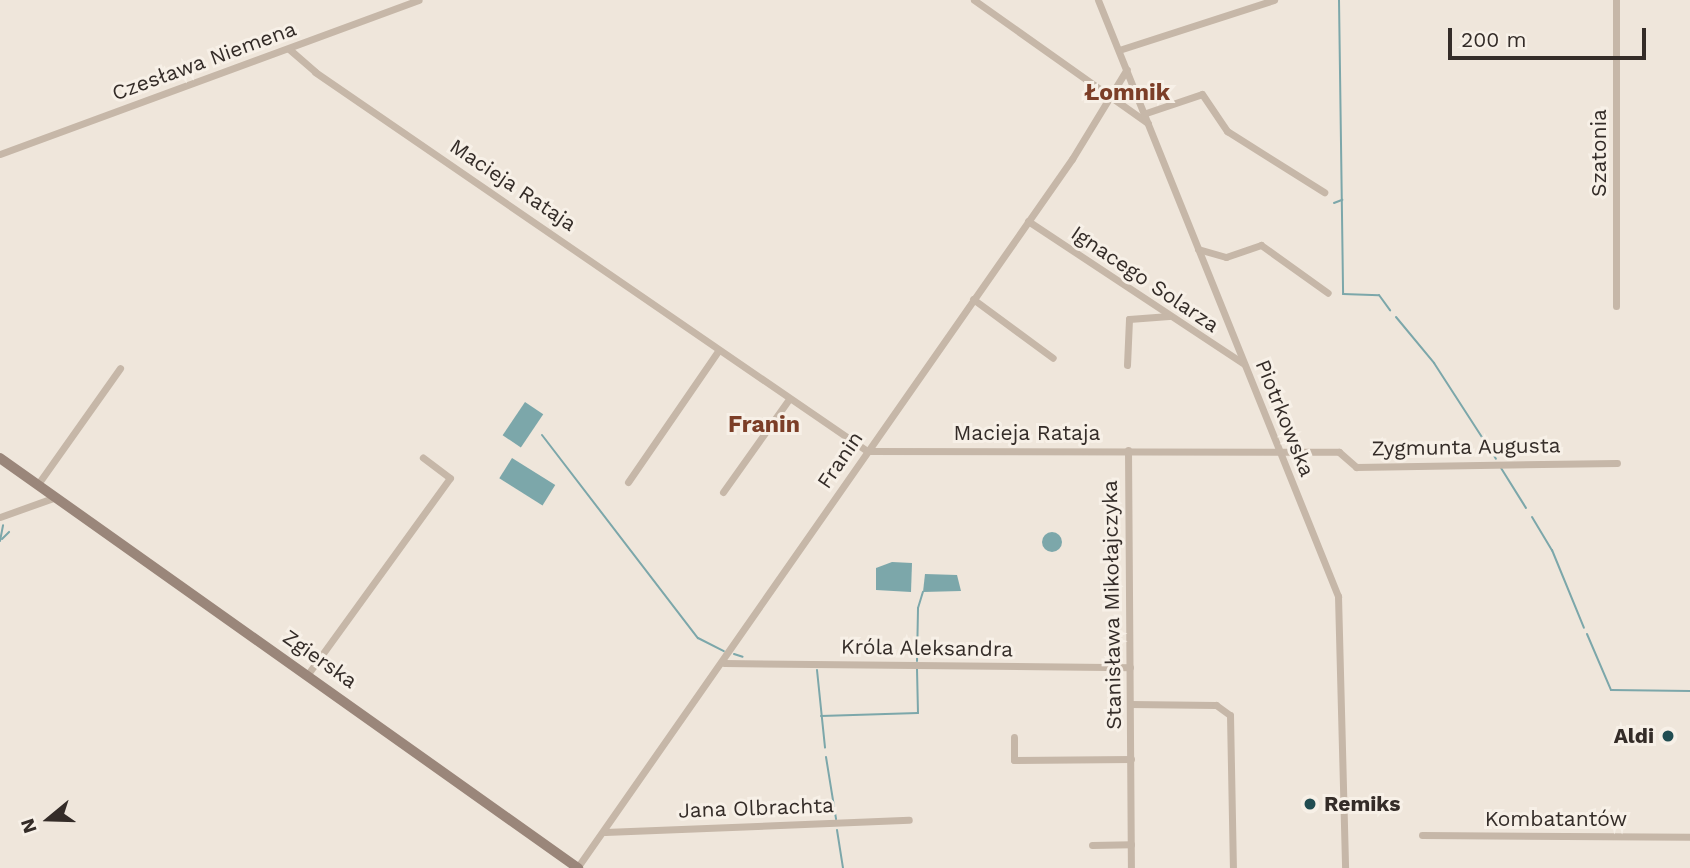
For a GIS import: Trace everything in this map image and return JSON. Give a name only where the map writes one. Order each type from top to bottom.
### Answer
[{"type":"main road","name":"Zgierska","points":[[0,458],[578,868]]},
{"type":"street","name":"Czesława Niemena","points":[[0,153],[419,0]]},
{"type":"street","points":[[974,0],[1149,123]]},
{"type":"street","name":"Piotrkowska","points":[[1098,0],[1146,113],[1340,603],[1345,868]]},
{"type":"street","points":[[1119,50],[1274,0]]},
{"type":"street","name":"Szatonia","points":[[1616,0],[1616,306]]},
{"type":"street","name":"Macieja Rataja","points":[[289,49],[315,72],[550,230],[718,351],[867,451],[1280,451]]},
{"type":"street","name":"Franin","points":[[578,868],[724,663],[867,451],[1028,221],[1112,97],[1127,69]]},
{"type":"street","points":[[1146,113],[1202,94],[1227,131],[1324,192]]},
{"type":"street","name":"Ignacego Solarza","points":[[1028,221],[1244,364]]},
{"type":"street","points":[[1198,249],[1226,257],[1261,245],[1328,293]]},
{"type":"street","points":[[973,299],[1053,358]]},
{"type":"street","points":[[1126,365],[1129,319],[1170,316]]},
{"type":"street","points":[[628,482],[718,351]]},
{"type":"street","points":[[38,484],[120,368]]},
{"type":"street","points":[[723,492],[789,399]]},
{"type":"street","name":"Stanisława Mikołajczyka","points":[[1128,450],[1131,868]]},
{"type":"street","name":"Zygmunta Augusta","points":[[1280,451],[1339,452],[1356,467],[1617,463]]},
{"type":"street","points":[[308,674],[450,478],[423,458]]},
{"type":"street","points":[[0,517],[56,497]]},
{"type":"street","name":"Króla Aleksandra","points":[[724,663],[1130,667]]},
{"type":"street","points":[[1130,704],[1216,705],[1230,715],[1233,868]]},
{"type":"street","name":"Stanisława Mikołajczyka","points":[[1014,737],[1014,760],[1131,759]]},
{"type":"street","name":"Jana Olbrachta","points":[[605,832],[909,820]]},
{"type":"street","name":"Kombatantów","points":[[1422,835],[1690,837]]},
{"type":"street","points":[[1092,845],[1131,844]]},
{"type":"water","points":[[525,402],[543,414],[521,447],[503,435]]},
{"type":"water","points":[[512,458],[555,485],[543,505],[499,478]]},
{"type":"water","points":[[1052,532],[1059,535],[1062,542],[1059,549],[1052,552],[1045,549],[1042,542],[1045,535]]},
{"type":"water","points":[[892,562],[912,563],[911,592],[876,590],[876,568]]},
{"type":"water","points":[[925,574],[957,575],[961,591],[923,592]]},
{"type":"waterway","points":[[1339,0],[1343,294],[1379,295],[1390,310]]},
{"type":"waterway","points":[[1334,203],[1342,200]]},
{"type":"waterway","points":[[1396,317],[1434,363],[1496,459]]},
{"type":"waterway","points":[[542,435],[698,638],[724,651]]},
{"type":"waterway","points":[[1501,468],[1526,508]]},
{"type":"waterway","points":[[1532,517],[1552,550],[1584,628]]},
{"type":"waterway","points":[[0,541],[3,525]]},
{"type":"waterway","points":[[2,539],[9,532]]},
{"type":"waterway","points":[[917,661],[918,608],[923,592]]},
{"type":"waterway","points":[[1587,634],[1611,690],[1690,691]]},
{"type":"waterway","points":[[734,654],[743,657]]},
{"type":"waterway","points":[[821,716],[918,713],[917,669]]},
{"type":"waterway","points":[[817,670],[825,748]]},
{"type":"waterway","points":[[826,757],[836,819]]},
{"type":"waterway","points":[[837,830],[843,868]]},
{"type":"place","name":"Aldi","points":[[1668,736]]},
{"type":"place","name":"Remiks","points":[[1310,804]]},
{"type":"district","name":"Łomnik","points":[[1127,93]]},
{"type":"district","name":"Franin","points":[[764,425]]}]
